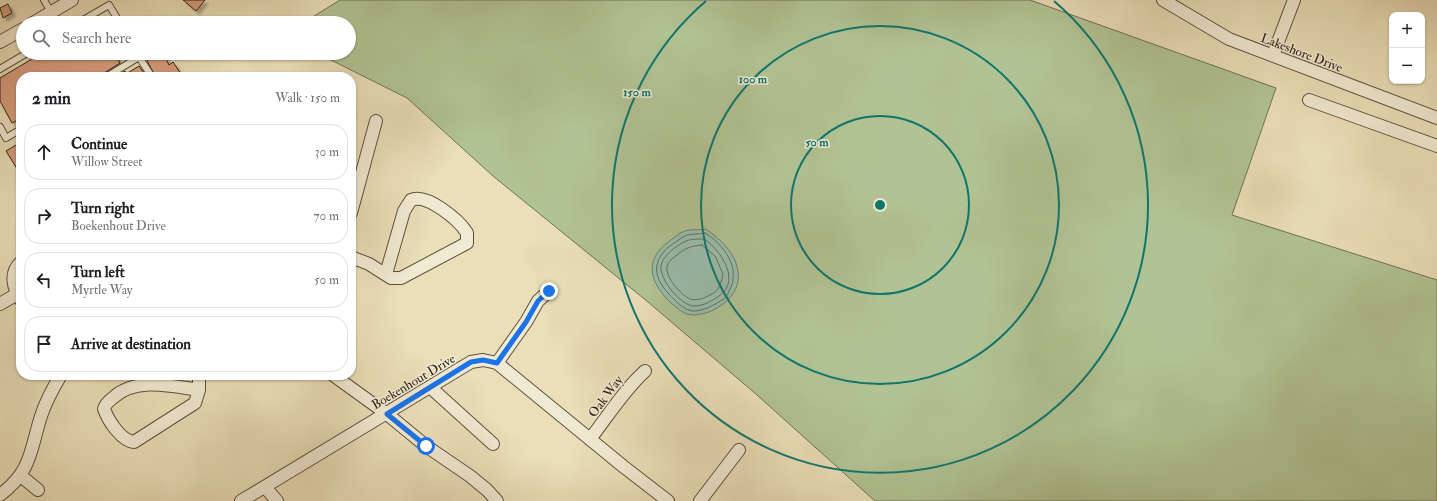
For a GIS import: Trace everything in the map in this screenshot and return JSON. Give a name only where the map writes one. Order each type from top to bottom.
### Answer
[{"type":"street","points":[[44,16],[72,0]]},
{"type":"street","name":"Lakeshore Drive","points":[[1163,0],[1229,39],[1437,118]]},
{"type":"street","points":[[1273,55],[1294,0]]},
{"type":"street","points":[[0,42],[16,33]]},
{"type":"street","points":[[1309,100],[1437,146]]},
{"type":"street","points":[[356,195],[376,121]]},
{"type":"street","points":[[356,259],[369,264],[391,278],[406,276],[467,242],[467,233],[449,215],[430,201],[422,198],[412,200],[404,211],[386,274]]},
{"type":"street","points":[[16,269],[13,278],[16,288]]},
{"type":"street","points":[[549,291],[538,301],[526,322],[497,363],[668,501]]},
{"type":"street","points":[[0,304],[16,298]]},
{"type":"street","name":"Boekenhout Drive","points":[[241,501],[471,362],[483,360],[497,363]]},
{"type":"street","name":"Oak Way","points":[[590,439],[619,403],[629,386],[645,371]]},
{"type":"street","points":[[0,495],[12,486],[20,476],[31,456],[45,405],[59,380]]},
{"type":"street","points":[[199,390],[176,386],[138,385],[118,394],[107,403],[104,409],[110,421],[126,439],[134,442],[187,409],[196,401],[199,390],[200,380]]},
{"type":"street","points":[[340,380],[387,414],[426,446],[487,490],[497,501]]},
{"type":"street","points":[[430,387],[493,444]]},
{"type":"street","points":[[700,501],[739,450]]},
{"type":"street","points":[[20,476],[38,490]]},
{"type":"street","points":[[265,487],[277,501]]},
{"type":"lane","points":[[44,0],[51,12]]},
{"type":"lane","points":[[90,16],[109,5],[116,16]]},
{"type":"lane","points":[[0,69],[16,60]]},
{"type":"lane","points":[[113,72],[131,60]]},
{"type":"lane","points":[[141,60],[149,72]]},
{"type":"lane","points":[[0,127],[6,138],[16,132]]},
{"type":"shaded area","points":[[340,0],[1030,0],[1276,88],[1232,215],[1437,280],[1437,501],[875,501],[757,395],[648,302],[493,176],[407,98],[331,60],[356,60],[356,16],[314,16]]},
{"type":"water","points":[[706,229],[717,237],[731,253],[737,265],[738,280],[736,288],[725,302],[710,312],[690,315],[679,310],[665,297],[655,282],[652,266],[654,258],[659,251],[676,236],[687,230]]},
{"type":"building","points":[[183,0],[205,0],[196,11]]},
{"type":"building","points":[[8,4],[12,13],[3,18],[0,8]]},
{"type":"building","points":[[30,60],[118,60],[120,63],[106,72],[16,72],[16,121],[12,123],[0,101],[0,78]]},
{"type":"building","points":[[166,60],[169,65],[173,62],[180,72],[153,72],[147,61]]},
{"type":"building","points":[[139,66],[143,72],[129,72]]},
{"type":"building","points":[[16,145],[16,167],[6,151]]},
{"type":"route","points":[[426,446],[387,414],[471,362],[478,360],[490,360],[497,363],[526,322],[538,301],[549,291]]}]
